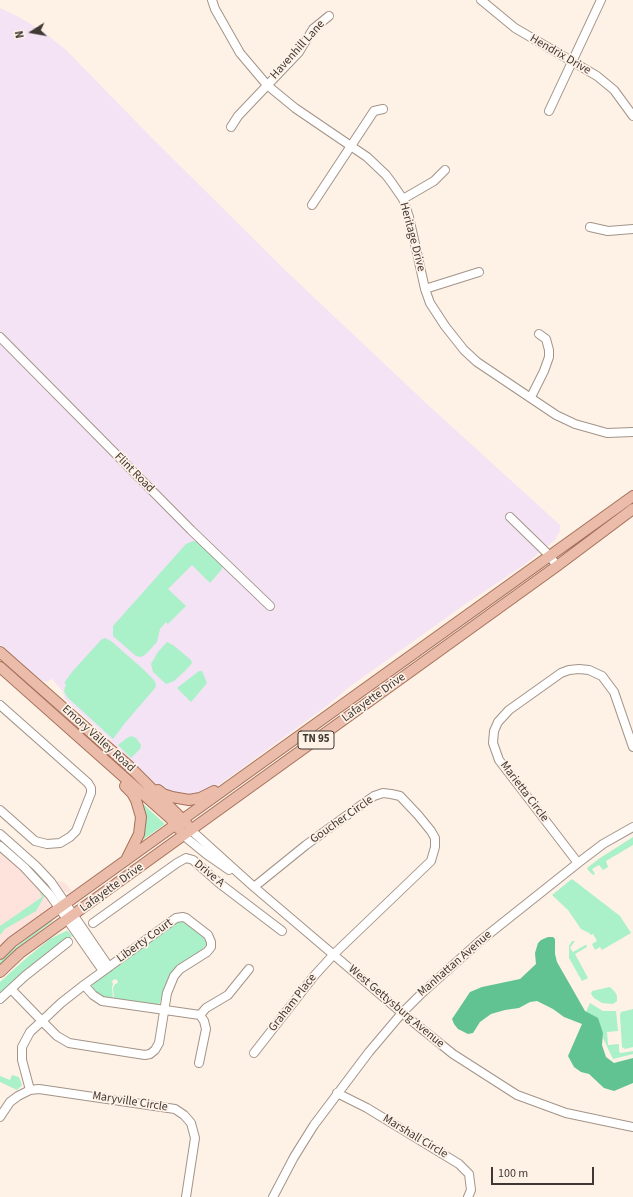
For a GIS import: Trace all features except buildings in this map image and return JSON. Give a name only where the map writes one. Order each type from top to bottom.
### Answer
[{"type":"main road","name":"Lafayette Drive","points":[[0,954],[12,942],[63,907],[549,555],[633,496]]},
{"type":"main road","name":"Lafayette Drive","points":[[0,972],[20,953],[557,566],[633,509]]},
{"type":"main road","name":"Emory Valley Road","points":[[0,652],[129,766],[180,822],[188,833]]},
{"type":"main road","name":"Emory Valley Road","points":[[0,667],[170,818],[180,822]]},
{"type":"main road","points":[[129,766],[163,794],[182,799],[200,798],[214,791],[309,723],[324,718]]},
{"type":"main road","points":[[85,742],[95,758],[129,789],[139,808],[141,817],[139,834],[124,863]]},
{"type":"street","name":"Heritage Drive","points":[[212,0],[240,53],[267,85],[295,108],[367,157],[386,175],[403,200],[409,217],[425,289],[430,303],[444,326],[464,350],[477,362],[556,415],[575,424],[607,433],[633,432]]},
{"type":"street","name":"Hendrix Drive","points":[[482,0],[515,28],[597,76],[614,90],[633,116]]},
{"type":"street","points":[[550,111],[601,0]]},
{"type":"street","name":"Havenhill Lane","points":[[231,127],[238,116],[299,52],[313,29],[329,16]]},
{"type":"street","points":[[312,205],[374,112],[383,109]]},
{"type":"street","points":[[403,200],[434,181],[445,170]]},
{"type":"street","points":[[590,227],[608,231],[633,229]]},
{"type":"street","points":[[425,289],[479,272]]},
{"type":"street","points":[[531,397],[544,372],[549,357],[546,339],[539,334]]},
{"type":"street","name":"Flint Road","points":[[0,337],[191,530],[270,606]]},
{"type":"street","points":[[510,517],[549,555],[557,566]]},
{"type":"street","name":"Marietta Circle","points":[[578,863],[499,760],[493,742],[494,731],[498,722],[509,710],[561,673],[574,669],[589,670],[602,676],[614,692],[633,747]]},
{"type":"street","points":[[0,705],[88,783],[91,788],[91,793],[76,831],[60,843],[47,844],[35,841],[0,810]]},
{"type":"street","name":"Goucher Circle","points":[[254,888],[306,845],[374,796],[383,793],[400,796],[431,831],[435,838],[434,854],[431,861],[334,954]]},
{"type":"street","name":"Manhattan Avenue","points":[[273,1197],[294,1157],[314,1124],[369,1052],[402,1013],[480,941],[603,844],[633,827]]},
{"type":"street","name":"West Gettysburg Avenue","points":[[188,833],[206,854],[254,888],[453,1054],[517,1095],[566,1113],[633,1127]]},
{"type":"street","points":[[0,834],[36,866],[51,882],[63,907],[106,969]]},
{"type":"street","points":[[0,846],[63,907]]},
{"type":"street","name":"Drive A","points":[[93,923],[186,858],[193,860],[219,883],[282,931]]},
{"type":"street","name":"Liberty Court","points":[[30,1090],[22,1060],[22,1047],[30,1032],[42,1021],[84,984],[176,918],[186,918],[208,935],[211,942],[211,947],[203,956],[180,969],[174,976],[167,993],[157,1048],[153,1052],[145,1054],[69,1042],[57,1036],[42,1021]]},
{"type":"street","points":[[0,999],[48,957],[68,942]]},
{"type":"street","name":"Graham Place","points":[[254,1053],[314,976],[334,954]]},
{"type":"street","points":[[200,1014],[206,1008],[228,995],[249,969]]},
{"type":"street","points":[[84,984],[93,995],[102,1000],[200,1014]]},
{"type":"street","points":[[11,989],[42,1021]]},
{"type":"street","points":[[199,1062],[206,1030],[204,1021],[200,1014]]},
{"type":"street","name":"Maryville Circle","points":[[0,1117],[10,1102],[18,1096],[30,1090],[44,1089],[170,1108],[180,1112],[191,1123],[195,1138],[186,1197]]},
{"type":"street","name":"Marshall Circle","points":[[337,1093],[367,1108],[459,1164],[468,1174],[471,1190],[468,1197]]},
{"type":"shaded area","points":[[0,8],[19,17],[45,33],[66,50],[286,271],[428,405],[560,525],[560,531],[555,540],[524,565],[464,605],[348,688],[328,705],[216,787],[203,794],[181,796],[162,789],[149,779],[104,734],[65,699],[62,690],[52,679],[46,682],[41,680],[0,644]]},
{"type":"shaded area","points":[[0,830],[52,877],[57,881],[64,882],[72,891],[67,893],[63,892],[50,901],[50,909],[0,946]]},
{"type":"green space","points":[[193,541],[199,542],[222,565],[222,569],[210,583],[192,565],[168,589],[186,606],[168,624],[166,622],[160,629],[157,642],[146,654],[141,657],[136,656],[113,636],[113,626],[186,544]]},
{"type":"green space","points":[[105,638],[111,641],[143,669],[154,680],[156,685],[113,739],[67,697],[64,691],[66,684],[64,683],[72,672],[101,640]]},
{"type":"green space","points":[[167,642],[191,660],[192,663],[174,681],[166,684],[153,672],[151,664],[158,652]]},
{"type":"green space","points":[[199,671],[202,671],[207,683],[191,702],[177,688]]},
{"type":"green space","points":[[131,736],[136,738],[141,745],[140,749],[131,758],[118,745]]},
{"type":"green space","points":[[143,804],[165,824],[141,841]]},
{"type":"green space","points":[[633,837],[633,845],[606,861],[608,867],[603,870],[599,865],[592,869],[595,874],[593,875],[588,870],[587,868],[600,858]]},
{"type":"green space","points":[[572,879],[620,916],[631,933],[602,950],[600,947],[595,950],[592,944],[597,941],[593,934],[591,935],[581,929],[568,910],[552,895]]},
{"type":"green space","points":[[41,891],[44,897],[36,911],[5,929],[0,935],[0,926],[42,897],[40,893]]},
{"type":"green space","points":[[51,919],[53,921],[20,946],[0,967],[0,960]]},
{"type":"green space","points":[[179,921],[186,922],[204,937],[207,944],[201,951],[173,971],[166,983],[160,1003],[157,1005],[114,999],[113,988],[115,984],[118,983],[115,979],[112,981],[113,999],[98,995],[92,988],[93,983]]},
{"type":"green space","points":[[68,931],[72,936],[0,995],[0,982],[50,939]]},
{"type":"green space","points":[[548,937],[553,937],[555,939],[555,954],[557,962],[585,1011],[598,1018],[603,1033],[602,1045],[606,1057],[614,1063],[633,1058],[633,1083],[614,1091],[604,1088],[589,1074],[581,1072],[574,1067],[568,1056],[582,1024],[564,1017],[553,1009],[537,1001],[530,1002],[519,1008],[491,1014],[480,1022],[473,1033],[468,1034],[458,1029],[454,1024],[452,1019],[470,992],[482,987],[520,979],[536,964],[535,953],[538,943]]},
{"type":"green space","points":[[572,941],[575,941],[570,948],[573,952],[589,943],[586,945],[587,947],[575,954],[588,978],[582,981],[569,958],[569,946]]},
{"type":"green space","points":[[610,987],[617,996],[617,1001],[613,1004],[602,1003],[591,994],[592,991]]},
{"type":"green space","points":[[590,1003],[603,1011],[616,1011],[618,1031],[607,1032],[608,1045],[619,1044],[619,1052],[633,1051],[633,1054],[613,1059],[603,1038],[603,1033],[586,1012]]},
{"type":"green space","points":[[633,1009],[633,1047],[625,1049],[622,1047],[620,1015],[621,1012]]},
{"type":"green space","points":[[12,1075],[19,1077],[22,1085],[17,1090],[0,1082],[0,1076],[10,1080]]}]
